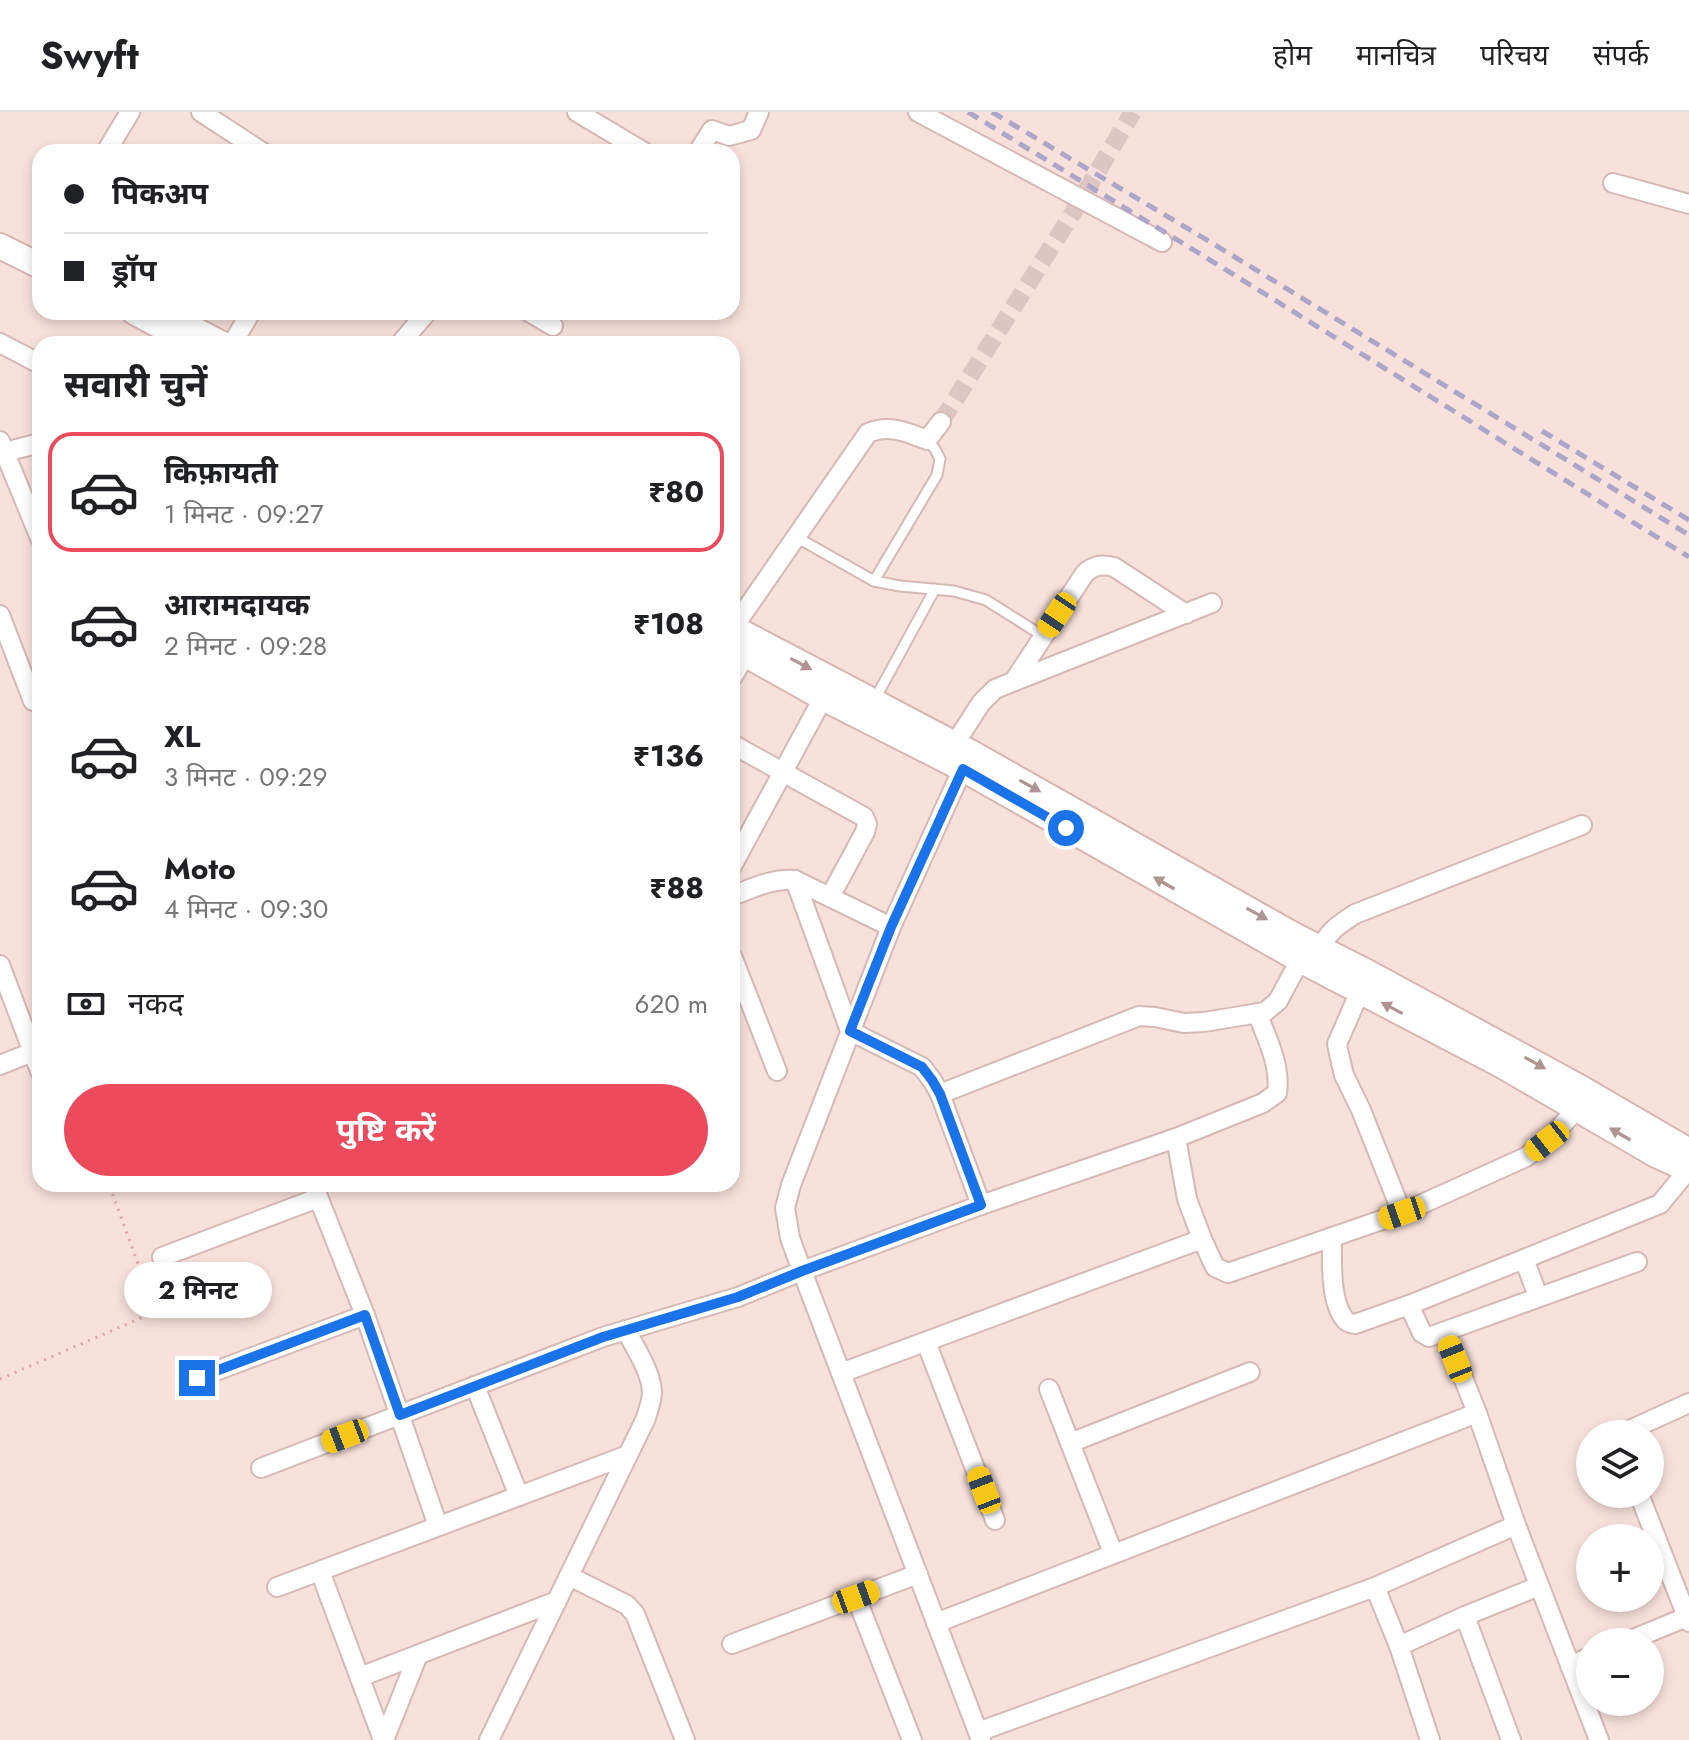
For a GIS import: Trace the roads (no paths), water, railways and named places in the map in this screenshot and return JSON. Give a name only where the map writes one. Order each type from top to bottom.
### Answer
[{"type":"street","points":[[111,144],[130,112]]},
{"type":"street","points":[[201,112],[250,144]]},
{"type":"street","points":[[577,112],[631,144]]},
{"type":"street","points":[[703,144],[712,130],[729,136],[751,130],[759,112]]},
{"type":"street","points":[[918,112],[1162,242]]},
{"type":"street","points":[[1613,183],[1689,204]]},
{"type":"street","points":[[0,233],[32,247]]},
{"type":"street","points":[[0,246],[32,262]]},
{"type":"street","points":[[149,320],[178,336]]},
{"type":"street","points":[[176,320],[207,336]]},
{"type":"street","points":[[407,336],[420,320]]},
{"type":"street","points":[[543,320],[553,326]]},
{"type":"street","points":[[0,343],[32,360]]},
{"type":"street","points":[[740,637],[796,537],[868,433],[878,429],[900,429],[927,440],[941,422]]},
{"type":"street","points":[[32,444],[2,447],[32,519]]},
{"type":"street","points":[[1014,681],[1085,573],[1093,567],[1114,567],[1186,614]]},
{"type":"street","points":[[1212,603],[995,689],[981,703],[791,1185],[785,1208],[790,1238],[979,1736],[1375,1587],[1516,1525]]},
{"type":"street","points":[[0,615],[32,698]]},
{"type":"street","points":[[740,639],[873,702],[1310,954],[1583,1089],[1689,1151]]},
{"type":"street","points":[[740,640],[823,698],[962,756]]},
{"type":"street","points":[[740,851],[823,698]]},
{"type":"street","points":[[740,748],[864,817],[867,824],[865,832],[830,897]]},
{"type":"street","points":[[940,1094],[1139,1016],[1184,1023],[1265,1012],[1278,1001],[1310,954],[1335,926],[1355,914],[1582,825]]},
{"type":"street","points":[[740,893],[772,881],[795,880],[891,927]]},
{"type":"street","points":[[795,880],[850,1031],[922,1067],[932,1080],[981,1205]]},
{"type":"street","points":[[1310,954],[1360,991],[1501,1065],[1656,1155],[1689,1170],[1660,1204],[1355,1324],[1343,1317],[1335,1295],[1332,1237]]},
{"type":"street","points":[[0,965],[32,1049]]},
{"type":"street","points":[[740,976],[777,1071]]},
{"type":"street","points":[[1360,991],[1337,1044],[1344,1075],[1402,1213]]},
{"type":"street","points":[[261,1468],[626,1330],[738,1297],[981,1205],[1176,1138],[1263,1103],[1277,1093],[1278,1087],[1274,1056],[1257,1013]]},
{"type":"street","points":[[0,1065],[32,1052]]},
{"type":"street","points":[[1176,1138],[1187,1199],[1202,1239],[1215,1267],[1228,1273],[1402,1213],[1526,1157],[1547,1141],[1577,1109]]},
{"type":"street","points":[[162,1257],[314,1192]]},
{"type":"street","points":[[316,1192],[365,1315],[438,1526]]},
{"type":"street","points":[[841,1373],[1202,1239]]},
{"type":"street","points":[[1524,1259],[1538,1296]]},
{"type":"street","points":[[1409,1305],[1425,1336],[1445,1332],[1637,1262]]},
{"type":"street","points":[[197,1378],[365,1315]]},
{"type":"street","points":[[489,1740],[646,1418],[652,1389],[626,1330]]},
{"type":"street","points":[[1445,1332],[1599,1740]]},
{"type":"street","points":[[926,1342],[995,1520]]},
{"type":"street","points":[[1070,1443],[1250,1372]]},
{"type":"street","points":[[475,1386],[519,1496]]},
{"type":"street","points":[[1049,1389],[1113,1553]]},
{"type":"street","points":[[1652,1420],[1689,1403]]},
{"type":"street","points":[[936,1623],[1477,1413]]},
{"type":"street","points":[[277,1587],[628,1455]]},
{"type":"street","points":[[1645,1508],[1688,1618],[1662,1628]]},
{"type":"street","points":[[320,1571],[384,1740]]},
{"type":"street","points":[[732,1644],[918,1574]]},
{"type":"street","points":[[569,1576],[627,1605],[635,1614],[685,1740]]},
{"type":"street","points":[[1399,1646],[1539,1586]]},
{"type":"street","points":[[1375,1587],[1399,1646],[1430,1740]]},
{"type":"street","points":[[856,1597],[912,1740]]},
{"type":"street","points":[[360,1677],[557,1601]]},
{"type":"street","points":[[1465,1616],[1511,1740]]},
{"type":"street","points":[[384,1740],[418,1655]]},
{"type":"street","points":[[1570,1666],[1576,1663]]},
{"type":"lane","points":[[874,581],[937,475],[940,459],[927,440]]},
{"type":"lane","points":[[796,537],[874,581],[954,591],[986,600],[1043,636]]},
{"type":"lane","points":[[873,702],[935,589]]},
{"type":"tunnel","points":[[941,422],[1133,112]]},
{"type":"railway","points":[[968,112],[1689,557]]},
{"type":"railway","points":[[992,112],[1689,535]]},
{"type":"railway","points":[[1542,431],[1689,520]]}]
